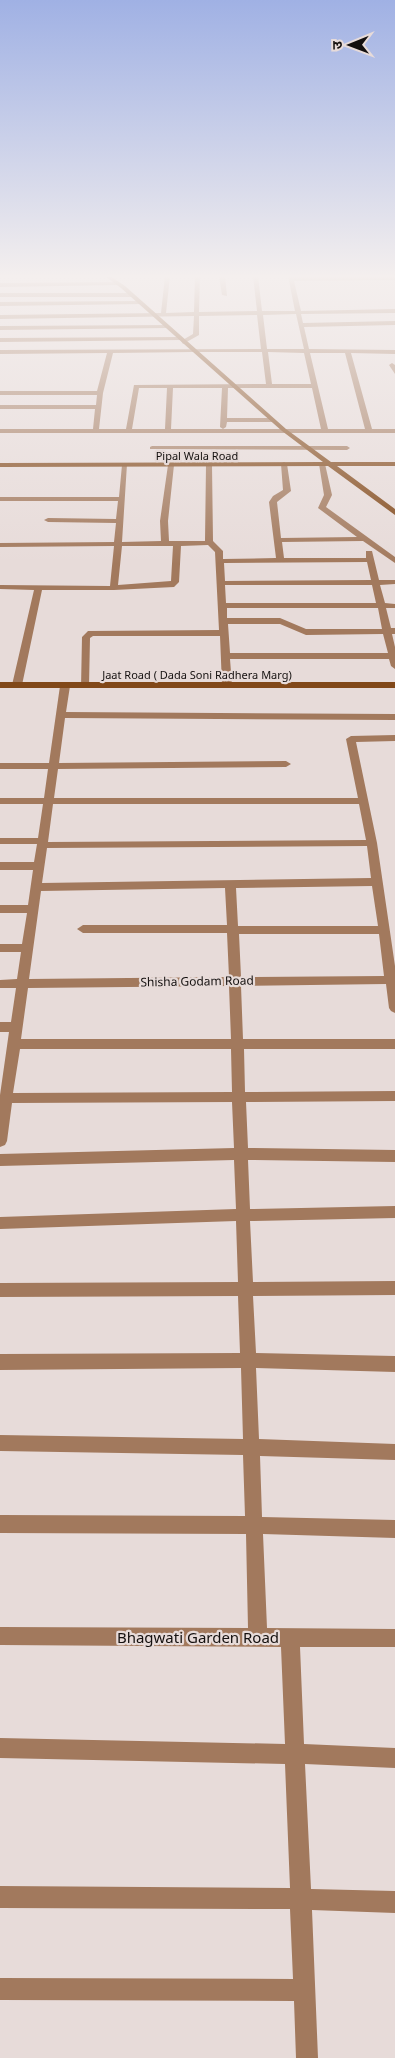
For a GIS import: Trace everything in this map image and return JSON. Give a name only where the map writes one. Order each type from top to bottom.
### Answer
[{"type":"street","points":[[96,430],[94,416],[99,408],[105,372]]},
{"type":"street","points":[[218,372],[325,464],[391,508],[395,513]]},
{"type":"street","points":[[267,372],[269,386]]},
{"type":"street","points":[[311,372],[325,431]]},
{"type":"street","points":[[353,372],[369,431]]},
{"type":"street","points":[[168,430],[170,386]]},
{"type":"street","points":[[129,430],[135,387],[314,386]]},
{"type":"street","points":[[223,431],[225,387]]},
{"type":"street","points":[[0,393],[100,393]]},
{"type":"street","points":[[0,407],[99,408]]},
{"type":"street","points":[[223,420],[272,420]]},
{"type":"street","points":[[0,431],[395,431]]},
{"type":"street","points":[[152,448],[347,448]]},
{"type":"street","points":[[280,561],[273,502],[287,491],[284,464]]},
{"type":"street","points":[[325,464],[328,493],[322,508],[395,561]]},
{"type":"street","name":"Pipal Wala Road","points":[[0,465],[395,464]]},
{"type":"street","points":[[114,588],[118,521],[125,465]]},
{"type":"street","points":[[165,543],[164,521],[172,465]]},
{"type":"street","points":[[209,465],[209,542]]},
{"type":"street","points":[[0,499],[121,499]]},
{"type":"street","points":[[48,520],[118,521]]},
{"type":"street","points":[[278,540],[365,540]]},
{"type":"street","points":[[225,656],[394,659],[391,632],[381,607],[365,540]]},
{"type":"street","points":[[0,545],[209,542],[218,549],[227,685]]},
{"type":"street","points":[[0,587],[114,588],[171,585],[175,582],[177,543]]},
{"type":"street","points":[[219,561],[370,560]]},
{"type":"street","points":[[221,583],[395,582]]},
{"type":"street","points":[[17,686],[39,587]]},
{"type":"street","points":[[222,605],[395,606]]},
{"type":"street","points":[[223,621],[288,622],[297,630],[306,632],[391,632]]},
{"type":"street","points":[[84,686],[86,637],[91,633],[224,633]]},
{"type":"street","name":"Jaat Road ( Dada Soni Radhera Marg)","points":[[0,685],[395,685]]},
{"type":"street","points":[[0,1141],[6,1065],[14,1044],[65,686]]},
{"type":"street","points":[[61,715],[395,717]]},
{"type":"street","points":[[395,738],[351,739],[372,843],[395,1008]]},
{"type":"street","points":[[0,766],[286,764]]},
{"type":"street","points":[[0,801],[363,801]]},
{"type":"street","points":[[0,841],[43,843],[372,843]]},
{"type":"street","points":[[0,866],[39,866]]},
{"type":"street","points":[[36,887],[377,882]]},
{"type":"street","points":[[230,884],[258,1637]]},
{"type":"street","points":[[0,909],[33,909]]},
{"type":"street","points":[[83,929],[233,930],[382,925],[395,920]]},
{"type":"street","points":[[0,948],[28,948]]},
{"type":"street","name":"Shisha Godam Road","points":[[0,984],[234,980],[392,980]]},
{"type":"street","points":[[0,1027],[16,1027]]},
{"type":"street","points":[[14,1044],[237,1046],[395,1044]]},
{"type":"street","points":[[4,1103],[239,1097],[395,1096]]},
{"type":"street","points":[[0,1160],[240,1154],[395,1156]]},
{"type":"street","points":[[0,1223],[395,1212]]},
{"type":"street","points":[[0,1290],[395,1288]]},
{"type":"street","points":[[0,1362],[248,1360],[395,1364]]},
{"type":"street","points":[[0,1443],[251,1447],[395,1452]]},
{"type":"street","points":[[0,1524],[254,1524],[395,1529]]},
{"type":"street","name":"Bhagwati Garden Road","points":[[0,1636],[395,1638]]},
{"type":"street","points":[[290,1638],[307,2058]]},
{"type":"street","points":[[0,1748],[395,1758]]},
{"type":"street","points":[[0,1897],[300,1899],[395,1902]]},
{"type":"street","points":[[0,1989],[304,1990]]}]
